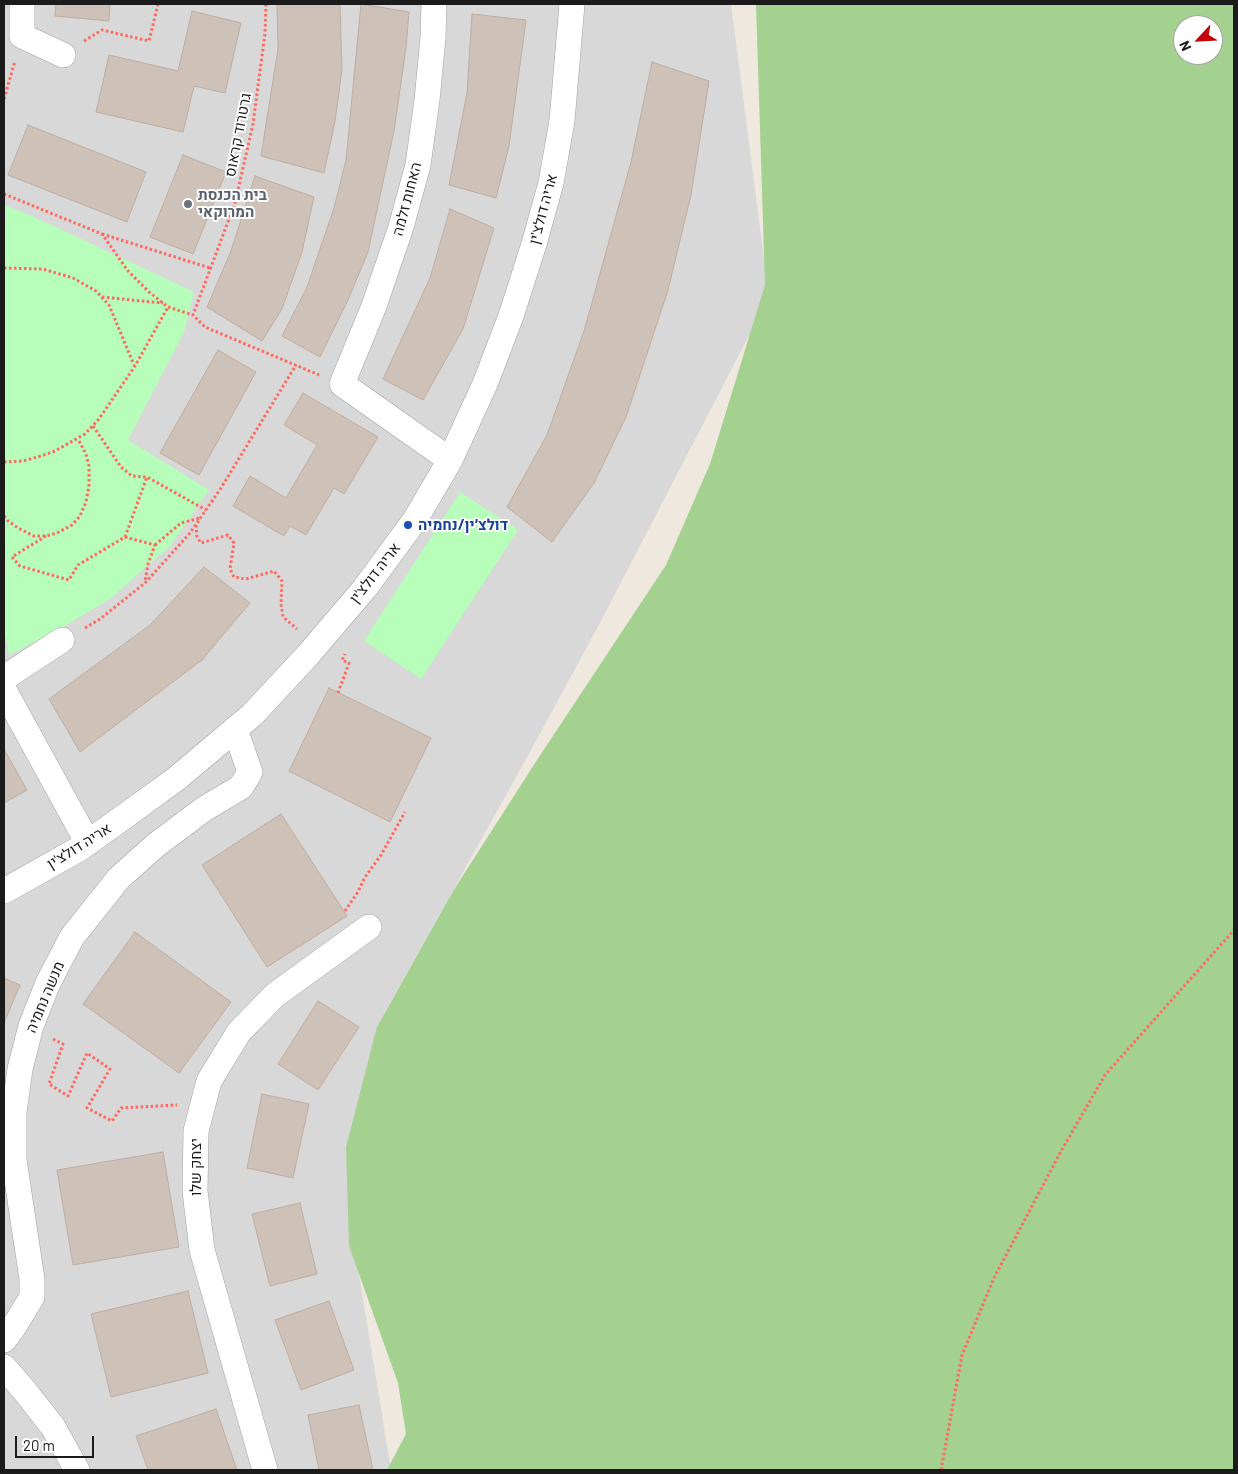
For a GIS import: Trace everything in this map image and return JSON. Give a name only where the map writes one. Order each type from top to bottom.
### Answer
[{"type":"street","points":[[22,4],[22,36],[63,55]]},
{"type":"street","name":"האחות זלמה","points":[[342,384],[374,306],[401,227],[418,165],[427,100],[434,4]]},
{"type":"street","name":"אריה דולצ'ין","points":[[4,891],[88,843],[176,779],[252,715],[365,588],[415,520],[450,460],[485,384],[511,316],[551,183],[562,121],[572,4]]},
{"type":"street","points":[[342,384],[450,460]]},
{"type":"street","points":[[4,678],[62,640]]},
{"type":"street","points":[[4,690],[88,843]]},
{"type":"street","name":"מנשה נחמיה","points":[[4,1340],[32,1297],[32,1279],[14,1160],[14,1112],[20,1069],[31,1026],[48,984],[72,937],[119,878],[156,845],[196,815],[242,787],[250,772],[235,729]]},
{"type":"street","name":"יצחק שלו","points":[[265,1470],[202,1250],[195,1191],[196,1131],[209,1081],[239,1032],[275,996],[370,927]]},
{"type":"street","points":[[4,1367],[53,1427],[77,1470]]},
{"type":"path","points":[[63,55],[102,30],[149,41],[158,4]]},
{"type":"path","name":"גרטרוד קראוס","points":[[193,315],[235,203],[253,124],[266,33],[266,4]]},
{"type":"path","points":[[4,99],[22,36]]},
{"type":"path","points":[[4,194],[102,234],[210,268]]},
{"type":"path","points":[[102,234],[128,271],[148,292],[168,307],[193,315],[205,327],[342,384]]},
{"type":"path","points":[[4,268],[43,269],[73,278],[96,291],[109,305],[135,366]]},
{"type":"path","points":[[101,297],[163,303]]},
{"type":"path","points":[[4,462],[22,461],[41,456],[55,451],[85,434],[93,426],[135,366],[168,307]]},
{"type":"path","points":[[62,640],[100,619],[145,583],[196,524],[296,365]]},
{"type":"path","points":[[93,426],[120,467],[132,476],[147,477],[206,510]]},
{"type":"path","points":[[4,516],[18,528],[34,536],[46,536],[57,533],[72,525],[80,516],[86,502],[89,486],[89,466],[86,454],[78,438]]},
{"type":"path","points":[[46,536],[12,557],[20,566],[69,580],[78,565],[125,537],[147,477]]},
{"type":"path","points":[[145,583],[148,564],[155,545],[181,523],[200,518]]},
{"type":"path","points":[[196,524],[197,537],[201,543],[228,535],[234,543],[230,569],[234,577],[246,579],[274,572],[282,581],[281,604],[283,617],[316,645]]},
{"type":"path","points":[[125,537],[155,545]]},
{"type":"path","points":[[338,693],[347,668]]},
{"type":"path","points":[[366,877],[381,855],[404,812]]},
{"type":"path","points":[[940,1470],[962,1355],[994,1278],[1060,1153],[1105,1075],[1234,930]]},
{"type":"path","points":[[31,1026],[63,1044],[49,1084],[68,1096],[87,1053],[110,1069],[86,1108],[112,1121],[121,1108],[203,1103]]},
{"type":"shaded area","points":[[4,4],[731,4],[769,297],[601,621],[384,1014],[353,1238],[391,1470],[4,1470]]},
{"type":"green space","points":[[756,4],[1234,4],[1234,1470],[387,1470],[406,1434],[398,1383],[349,1246],[346,1147],[377,1027],[453,891],[666,565],[710,464],[765,285]]},
{"type":"green space","points":[[4,205],[30,215],[194,292],[184,332],[128,440],[209,490],[170,546],[111,598],[65,626],[9,655],[4,628]]},
{"type":"green space","points":[[460,492],[518,530],[421,679],[364,641]]},
{"type":"building","points":[[56,4],[110,4],[109,21],[55,16]]},
{"type":"building","points":[[277,4],[340,4],[342,70],[335,121],[324,173],[261,156],[278,49]]},
{"type":"building","points":[[361,4],[409,12],[406,48],[394,131],[368,252],[348,300],[320,357],[282,336],[307,287],[334,208],[346,160]]},
{"type":"building","points":[[192,11],[241,23],[225,93],[194,86],[183,132],[96,112],[109,55],[178,71]]},
{"type":"building","points":[[472,14],[526,20],[509,146],[496,198],[449,185],[467,93]]},
{"type":"building","points":[[652,62],[709,81],[691,195],[668,290],[626,417],[594,483],[552,542],[507,507],[547,435],[584,331],[631,162]]},
{"type":"building","points":[[28,125],[146,172],[127,222],[8,175]]},
{"type":"building","name":"בית הכנסת המרוקאי","points":[[183,155],[226,172],[193,254],[150,237]]},
{"type":"building","points":[[255,176],[314,197],[302,252],[282,309],[262,341],[207,307],[231,251]]},
{"type":"building","points":[[450,209],[494,228],[463,329],[423,400],[383,379],[430,278]]},
{"type":"building","points":[[218,350],[256,372],[199,475],[160,453]]},
{"type":"building","points":[[303,393],[378,437],[344,494],[334,488],[306,535],[290,526],[284,536],[233,506],[250,476],[286,498],[317,445],[284,425]]},
{"type":"building","points":[[204,567],[250,603],[202,660],[80,752],[49,699],[150,625]]},
{"type":"building","points":[[329,688],[431,738],[390,822],[289,771]]},
{"type":"building","points":[[4,749],[27,790],[4,803]]},
{"type":"building","points":[[281,814],[347,916],[267,967],[202,865]]},
{"type":"building","points":[[135,932],[231,1002],[179,1073],[83,1004]]},
{"type":"building","points":[[4,978],[20,985],[4,1023]]},
{"type":"building","points":[[318,1001],[359,1027],[318,1090],[278,1064]]},
{"type":"building","points":[[262,1094],[309,1104],[293,1178],[247,1168]]},
{"type":"building","points":[[163,1152],[179,1247],[73,1265],[57,1170]]},
{"type":"building","points":[[300,1203],[317,1274],[270,1286],[252,1214]]},
{"type":"building","points":[[188,1291],[208,1373],[111,1397],[91,1314]]},
{"type":"building","points":[[329,1301],[354,1370],[301,1390],[275,1320]]},
{"type":"building","points":[[359,1405],[373,1470],[319,1470],[308,1415]]},
{"type":"building","points":[[216,1409],[237,1470],[148,1470],[136,1436]]},
{"type":"place","name":"בית הכנסת המרוקאי","points":[[188,204]]},
{"type":"place","name":"דולצ׳ין/נחמיה","points":[[408,525]]}]
